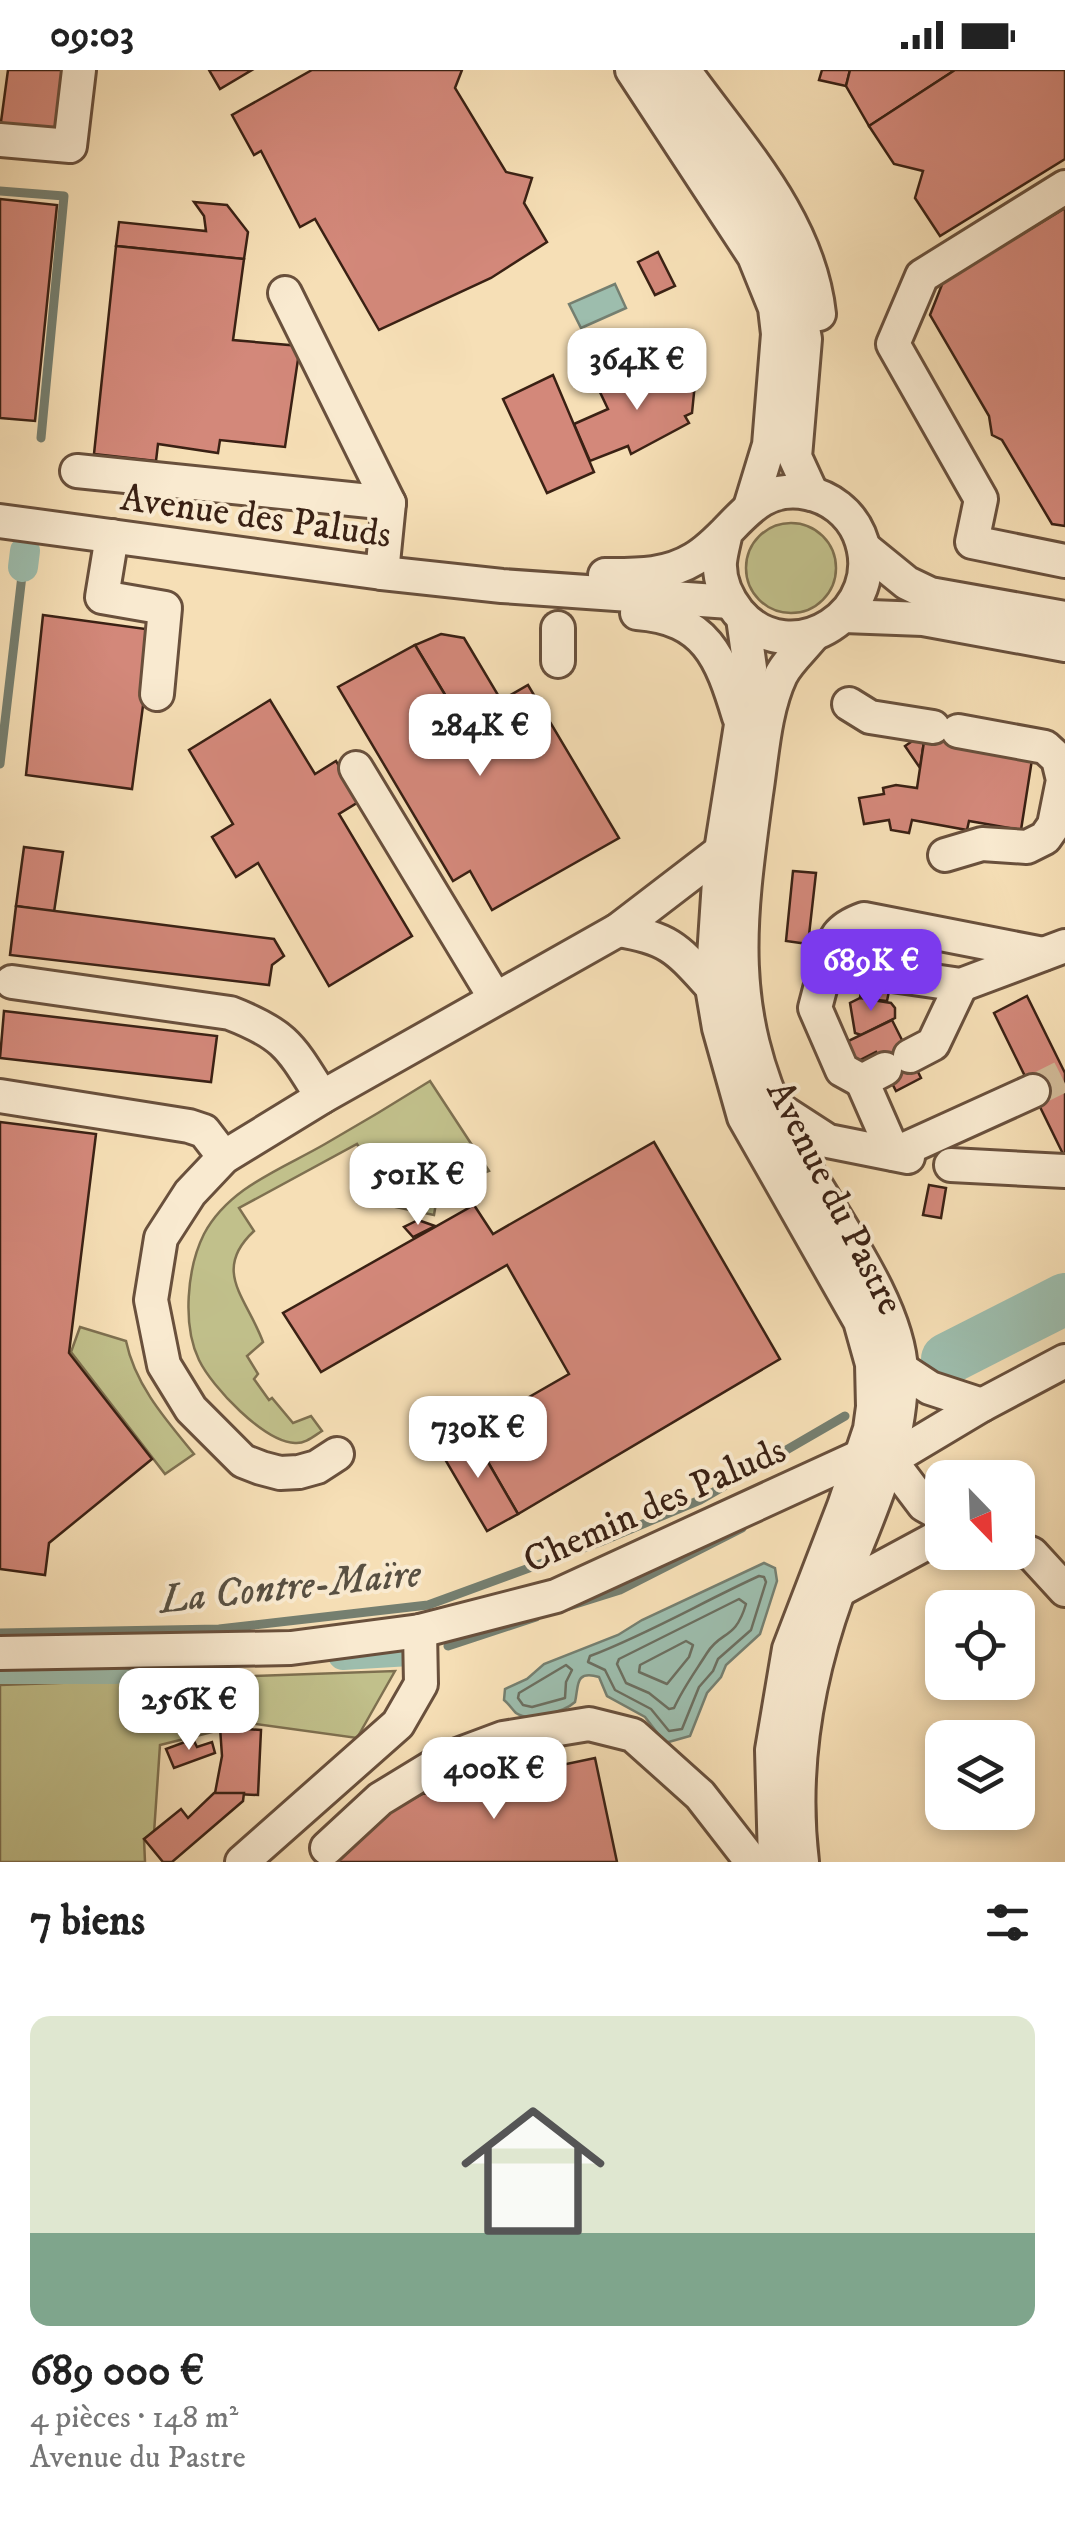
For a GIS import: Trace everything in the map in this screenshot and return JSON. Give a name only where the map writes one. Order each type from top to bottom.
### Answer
[{"type":"street","points":[[0,140],[70,146],[79,70]]},
{"type":"street","points":[[607,70],[741,263],[757,301],[760,324],[753,440],[780,458],[812,494]]},
{"type":"street","points":[[632,70],[754,256],[775,308],[780,458]]},
{"type":"street","points":[[658,70],[780,252],[796,295],[805,338],[780,458]]},
{"type":"street","points":[[684,70],[784,209],[805,249],[816,284],[822,341],[814,430],[780,458],[751,504],[726,532],[720,564],[722,582],[737,610],[776,636],[814,634],[844,616],[863,585],[864,548],[858,530],[846,514],[812,494],[780,492],[751,504]]},
{"type":"street","points":[[1065,187],[922,276],[893,344],[981,500],[972,542],[1065,561]]},
{"type":"street","points":[[285,293],[389,504],[382,573]]},
{"type":"street","points":[[76,471],[389,504]]},
{"type":"street","name":"Avenue des Paluds","points":[[0,520],[382,573],[737,610]]},
{"type":"street","name":"Avenue des Paluds","points":[[502,586],[561,574],[648,575],[672,570],[698,558],[726,532]]},
{"type":"street","points":[[112,536],[102,597],[165,608],[158,694]]},
{"type":"street","points":[[864,548],[907,583],[930,594],[1065,618]]},
{"type":"street","name":"Avenue des Paluds","points":[[502,586],[560,606],[647,614],[689,626],[716,654],[741,726]]},
{"type":"street","name":"Avenue du Pastre","points":[[737,610],[750,668],[721,850],[712,987],[726,1062],[744,1117],[860,1321],[872,1364],[876,1458],[806,1700],[797,1775],[802,1862]]},
{"type":"street","points":[[844,616],[924,619],[1065,645]]},
{"type":"street","name":"Avenue du Pastre","points":[[775,1862],[772,1750],[789,1649],[876,1458],[899,1420],[901,1369],[899,1350],[883,1303],[783,1128],[746,1024],[740,909],[765,731],[782,674],[814,634]]},
{"type":"street","points":[[849,704],[870,717],[1045,747],[1058,758],[1063,780],[1054,824],[1045,838],[1027,847],[982,844],[945,854]]},
{"type":"street","points":[[356,768],[495,998]]},
{"type":"street","points":[[337,1454],[317,1466],[280,1473],[243,1460],[191,1409],[164,1365],[151,1300],[160,1238],[190,1193],[224,1157],[322,1097],[618,930],[721,850]]},
{"type":"street","points":[[961,985],[934,1044],[886,1069],[842,1070],[815,1008],[834,942],[844,926],[864,919],[1054,950]]},
{"type":"street","points":[[618,930],[655,936],[669,944],[712,987]]},
{"type":"street","points":[[826,966],[961,985],[1054,950]]},
{"type":"street","points":[[12,982],[230,1013],[262,1025],[291,1047],[322,1097]]},
{"type":"street","points":[[886,1069],[894,1154]]},
{"type":"street","points":[[894,1154],[1032,1092]]},
{"type":"street","points":[[0,1096],[189,1126],[204,1131],[224,1157]]},
{"type":"street","points":[[774,1106],[828,1141],[942,1163],[1065,1171]]},
{"type":"street","name":"Chemin des Paluds","points":[[0,1653],[292,1648],[420,1631],[556,1596],[876,1458],[1065,1361]]},
{"type":"street","points":[[901,1369],[930,1388],[982,1405]]},
{"type":"street","points":[[876,1458],[925,1506]]},
{"type":"street","points":[[838,1592],[925,1544]]},
{"type":"street","points":[[1035,1557],[1065,1590]]},
{"type":"street","points":[[242,1862],[398,1724],[421,1684],[420,1631]]},
{"type":"street","points":[[327,1848],[380,1799],[444,1760],[503,1738],[589,1724],[633,1734],[700,1795],[752,1862]]},
{"type":"shaded area","points":[[791,523],[823,536],[836,568],[823,600],[791,613],[759,600],[746,568],[759,536]]},
{"type":"shaded area","points":[[430,1081],[489,1171],[438,1191],[434,1215],[395,1207],[357,1144],[239,1208],[254,1231],[241,1245],[234,1272],[236,1285],[263,1342],[247,1356],[258,1374],[254,1379],[293,1423],[311,1416],[322,1431],[302,1442],[283,1440],[240,1411],[199,1360],[189,1314],[190,1280],[198,1248],[215,1218],[242,1191]]},
{"type":"shaded area","points":[[80,1327],[126,1341],[144,1387],[194,1454],[165,1474],[71,1352]]},
{"type":"shaded area","points":[[395,1671],[357,1738],[248,1723],[160,1745],[154,1833],[144,1839],[145,1862],[0,1862],[0,1685]]},
{"type":"water","points":[[615,284],[626,308],[581,328],[569,304]]},
{"type":"water","points":[[764,1563],[775,1568],[777,1581],[760,1634],[726,1665],[707,1693],[690,1736],[665,1743],[645,1717],[607,1696],[599,1677],[591,1675],[579,1681],[575,1702],[547,1715],[522,1716],[504,1700],[505,1689],[527,1679],[544,1664],[618,1635]]},
{"type":"building","points":[[8,70],[70,70],[61,136],[0,129]]},
{"type":"building","points":[[209,70],[252,70],[220,89]]},
{"type":"building","points":[[312,70],[462,70],[455,88],[506,172],[532,178],[524,203],[547,242],[491,278],[379,330],[315,219],[300,227],[261,151],[254,155],[232,115]]},
{"type":"building","points":[[822,70],[850,70],[846,86],[819,80]]},
{"type":"building","points":[[850,70],[955,70],[869,126],[846,86]]},
{"type":"building","points":[[955,70],[1065,70],[1065,159],[940,236],[915,198],[923,171],[894,164],[869,126]]},
{"type":"building","points":[[0,199],[57,205],[35,421],[0,418]]},
{"type":"building","points":[[194,202],[227,205],[248,232],[244,259],[116,246],[119,222],[206,231],[204,216]]},
{"type":"building","points":[[1065,208],[1065,526],[1052,524],[1002,440],[992,435],[989,416],[930,315],[943,282]]},
{"type":"building","points":[[116,246],[244,259],[233,340],[300,346],[285,447],[220,440],[218,453],[158,444],[156,461],[94,454]]},
{"type":"building","points":[[658,252],[675,286],[655,295],[638,262]]},
{"type":"building","points":[[657,363],[666,376],[695,383],[692,413],[685,416],[689,423],[631,454],[628,446],[590,461],[574,424],[608,409],[599,390]]},
{"type":"building","points":[[553,375],[594,472],[547,493],[503,399]]},
{"type":"building","points":[[43,615],[153,630],[132,789],[26,775]]},
{"type":"building","points":[[441,634],[464,638],[501,700],[462,723],[415,645]]},
{"type":"building","points":[[415,645],[462,723],[528,685],[619,838],[492,910],[470,871],[453,881],[338,687]]},
{"type":"building","points":[[270,700],[315,774],[336,761],[360,801],[339,814],[412,936],[329,986],[258,863],[236,877],[212,837],[233,824],[189,750]]},
{"type":"building","points":[[948,717],[965,742],[925,735],[920,768],[905,746]]},
{"type":"building","points":[[925,735],[1033,753],[1021,830],[969,821],[967,830],[912,820],[909,833],[891,830],[889,820],[864,824],[859,798],[884,794],[883,788],[896,785],[917,788]]},
{"type":"building","points":[[24,847],[63,852],[54,912],[16,906]]},
{"type":"building","points":[[793,871],[816,873],[808,944],[786,941]]},
{"type":"building","points":[[16,906],[274,939],[284,956],[272,965],[269,985],[10,955]]},
{"type":"building","points":[[867,951],[896,956],[887,1001],[860,998]]},
{"type":"building","points":[[1027,996],[1065,1073],[1065,1158],[994,1013]]},
{"type":"building","points":[[860,998],[891,1003],[895,1018],[861,1035],[855,1033],[850,1003]]},
{"type":"building","points":[[4,1011],[217,1036],[211,1082],[0,1058]]},
{"type":"building","points":[[892,1020],[921,1078],[896,1091],[876,1052],[854,1063],[844,1043]]},
{"type":"building","points":[[0,1122],[96,1134],[69,1353],[152,1459],[49,1543],[45,1575],[0,1569]]},
{"type":"building","points":[[654,1142],[780,1359],[518,1514],[470,1431],[569,1374],[507,1265],[321,1372],[283,1313],[474,1205],[493,1234]]},
{"type":"building","points":[[929,1185],[946,1188],[941,1218],[923,1215]]},
{"type":"building","points":[[418,1220],[435,1226],[413,1237],[404,1227]]},
{"type":"building","points":[[470,1431],[518,1514],[487,1531],[439,1449]]},
{"type":"building","points":[[220,1727],[261,1730],[258,1795],[215,1793],[222,1756]]},
{"type":"building","points":[[193,1739],[197,1747],[212,1742],[215,1753],[174,1768],[166,1749]]},
{"type":"building","points":[[595,1758],[617,1862],[331,1862],[327,1848],[422,1794],[449,1789],[447,1778],[468,1774],[471,1784]]},
{"type":"building","points":[[214,1793],[244,1793],[243,1801],[172,1862],[163,1862],[144,1839],[181,1809],[188,1818]]},
{"type":"waterway","points":[[0,191],[64,196],[41,438]]},
{"type":"waterway","points":[[23,567],[25,551]]},
{"type":"waterway","points":[[0,764],[23,567]]},
{"type":"waterway","points":[[947,1359],[1065,1299]]},
{"type":"waterway","name":"La Contre-Maïre","points":[[0,1633],[219,1629],[428,1605],[600,1542],[700,1500],[845,1416]]},
{"type":"waterway","points":[[569,1606],[620,1590],[742,1528]]},
{"type":"waterway","points":[[448,1646],[536,1617]]},
{"type":"waterway","points":[[343,1655],[410,1651]]},
{"type":"waterway","points":[[0,1669],[197,1664]]},
{"type":"tunnel","points":[[1033,1091],[1065,1075]]}]
